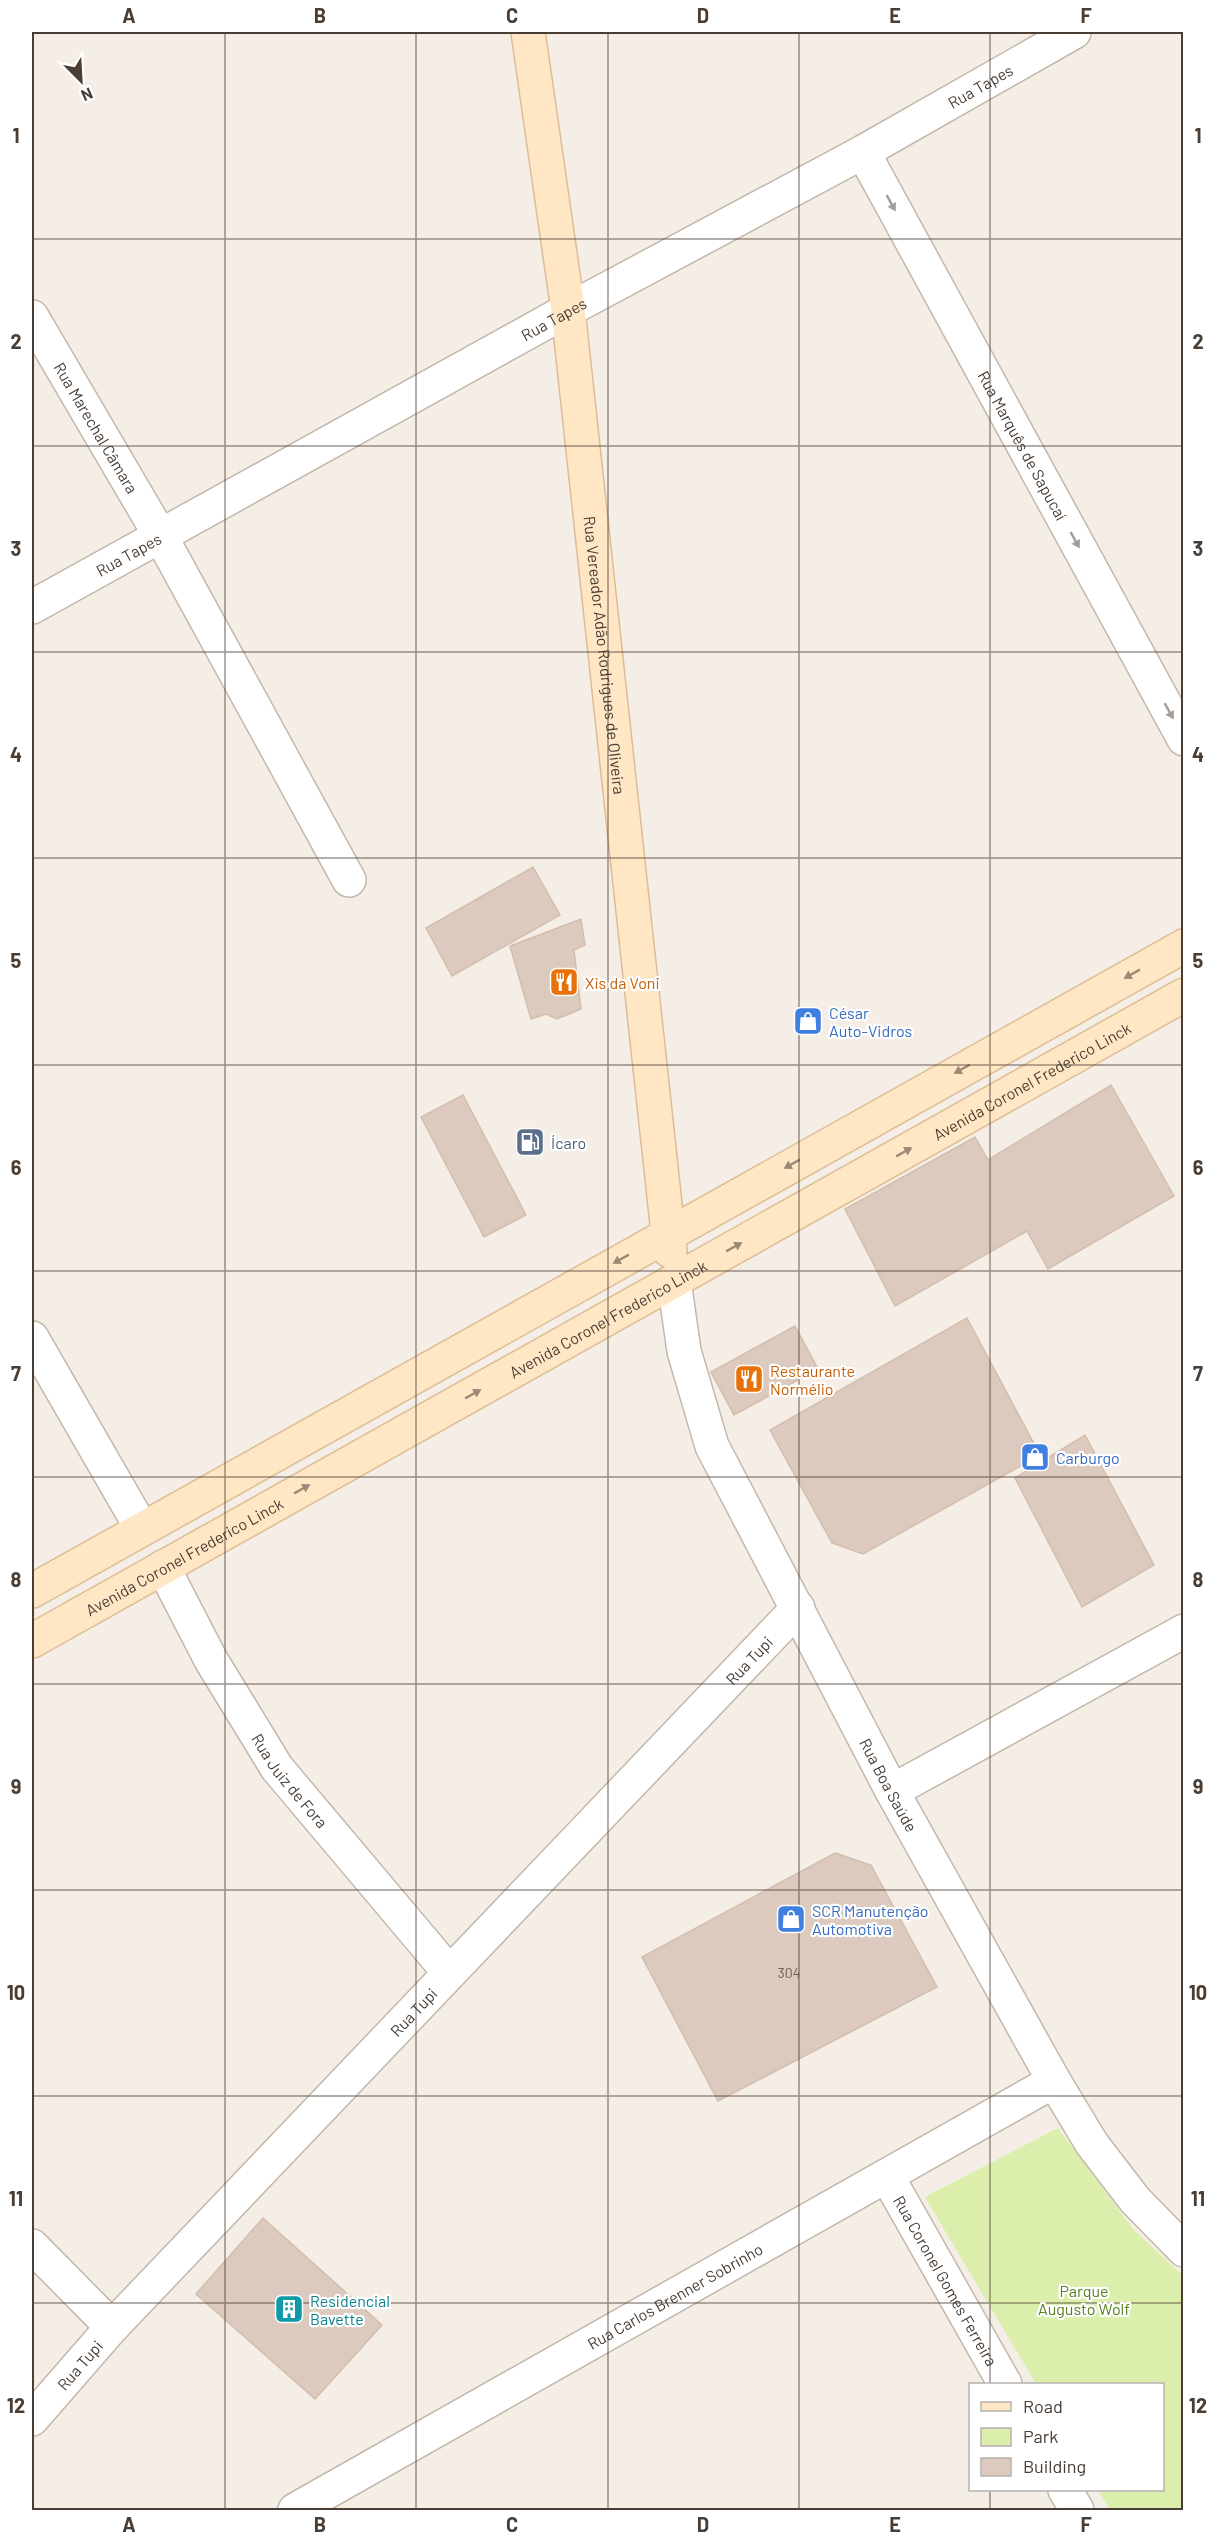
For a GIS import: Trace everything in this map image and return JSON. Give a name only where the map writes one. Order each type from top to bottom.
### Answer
[{"type":"main road","name":"Rua Vereador Adão Rodrigues de Oliveira","points":[[528,32],[568,310],[674,1281]]},
{"type":"main road","points":[[32,1591],[1184,946]]},
{"type":"main road","name":"Avenida Coronel Frederico Linck","points":[[32,1641],[1184,995]]},
{"type":"street","name":"Rua Tapes","points":[[32,607],[568,310],[863,152],[1074,32]]},
{"type":"street","name":"Rua Marquês de Sapucaí","points":[[863,152],[1184,739]]},
{"type":"street","name":"Rua Marechal Câmara","points":[[32,317],[161,537],[349,880]]},
{"type":"street","name":"Rua Boa Saúde","points":[[674,1281],[684,1351],[712,1446],[892,1791],[1054,2081],[1092,2144],[1135,2200],[1184,2250]]},
{"type":"street","points":[[32,1338],[142,1529]]},
{"type":"street","name":"Rua Juiz de Fora","points":[[163,1567],[211,1660],[277,1768],[448,1971]]},
{"type":"street","name":"Rua Tupi","points":[[32,2419],[112,2327],[448,1971],[798,1608]]},
{"type":"street","points":[[892,1791],[1184,1631]]},
{"type":"street","name":"Rua Carlos Brenner Sobrinho","points":[[295,2511],[1054,2081]]},
{"type":"street","name":"Rua Coronel Gomes Ferreira","points":[[887,2176],[1004,2383]]},
{"type":"street","points":[[32,2246],[112,2327]]},
{"type":"street","points":[[1066,2491],[1077,2511]]},
{"type":"green space","name":"Parque Augusto Wolf","points":[[1058,2128],[1132,2228],[1183,2276],[1183,2510],[1110,2510],[1099,2491],[1164,2491],[1164,2383],[1035,2383],[925,2197]]},
{"type":"building","points":[[533,867],[560,915],[452,976],[426,928]]},
{"type":"building","points":[[581,919],[585,945],[574,950],[581,1009],[557,1019],[546,1014],[531,1019],[510,946]]},
{"type":"building","points":[[1111,1085],[1174,1196],[1048,1269],[1027,1231],[895,1306],[845,1209],[975,1137],[988,1160]]},
{"type":"building","points":[[463,1095],[526,1215],[484,1237],[421,1117]]},
{"type":"building","points":[[967,1318],[1040,1455],[863,1554],[832,1543],[770,1430]]},
{"type":"building","points":[[795,1326],[818,1369],[734,1415],[711,1372]]},
{"type":"building","points":[[1085,1435],[1154,1565],[1082,1607],[1015,1478]]},
{"type":"building","points":[[835,1853],[871,1865],[937,1987],[718,2101],[642,1957]]},
{"type":"building","name":"Residencial Bavette","points":[[263,2218],[382,2325],[315,2399],[196,2294]]},
{"type":"place","name":"Xis da Voni","points":[[564,982]]},
{"type":"place","name":"César Auto-Vidros","points":[[808,1021]]},
{"type":"place","name":"Ícaro","points":[[530,1142]]},
{"type":"place","name":"Restaurante Normélio","points":[[749,1379]]},
{"type":"place","name":"Carburgo","points":[[1035,1457]]},
{"type":"place","name":"SCR Manutenção Automotiva","points":[[791,1919]]},
{"type":"place","name":"Residencial Bavette","points":[[289,2309]]}]
